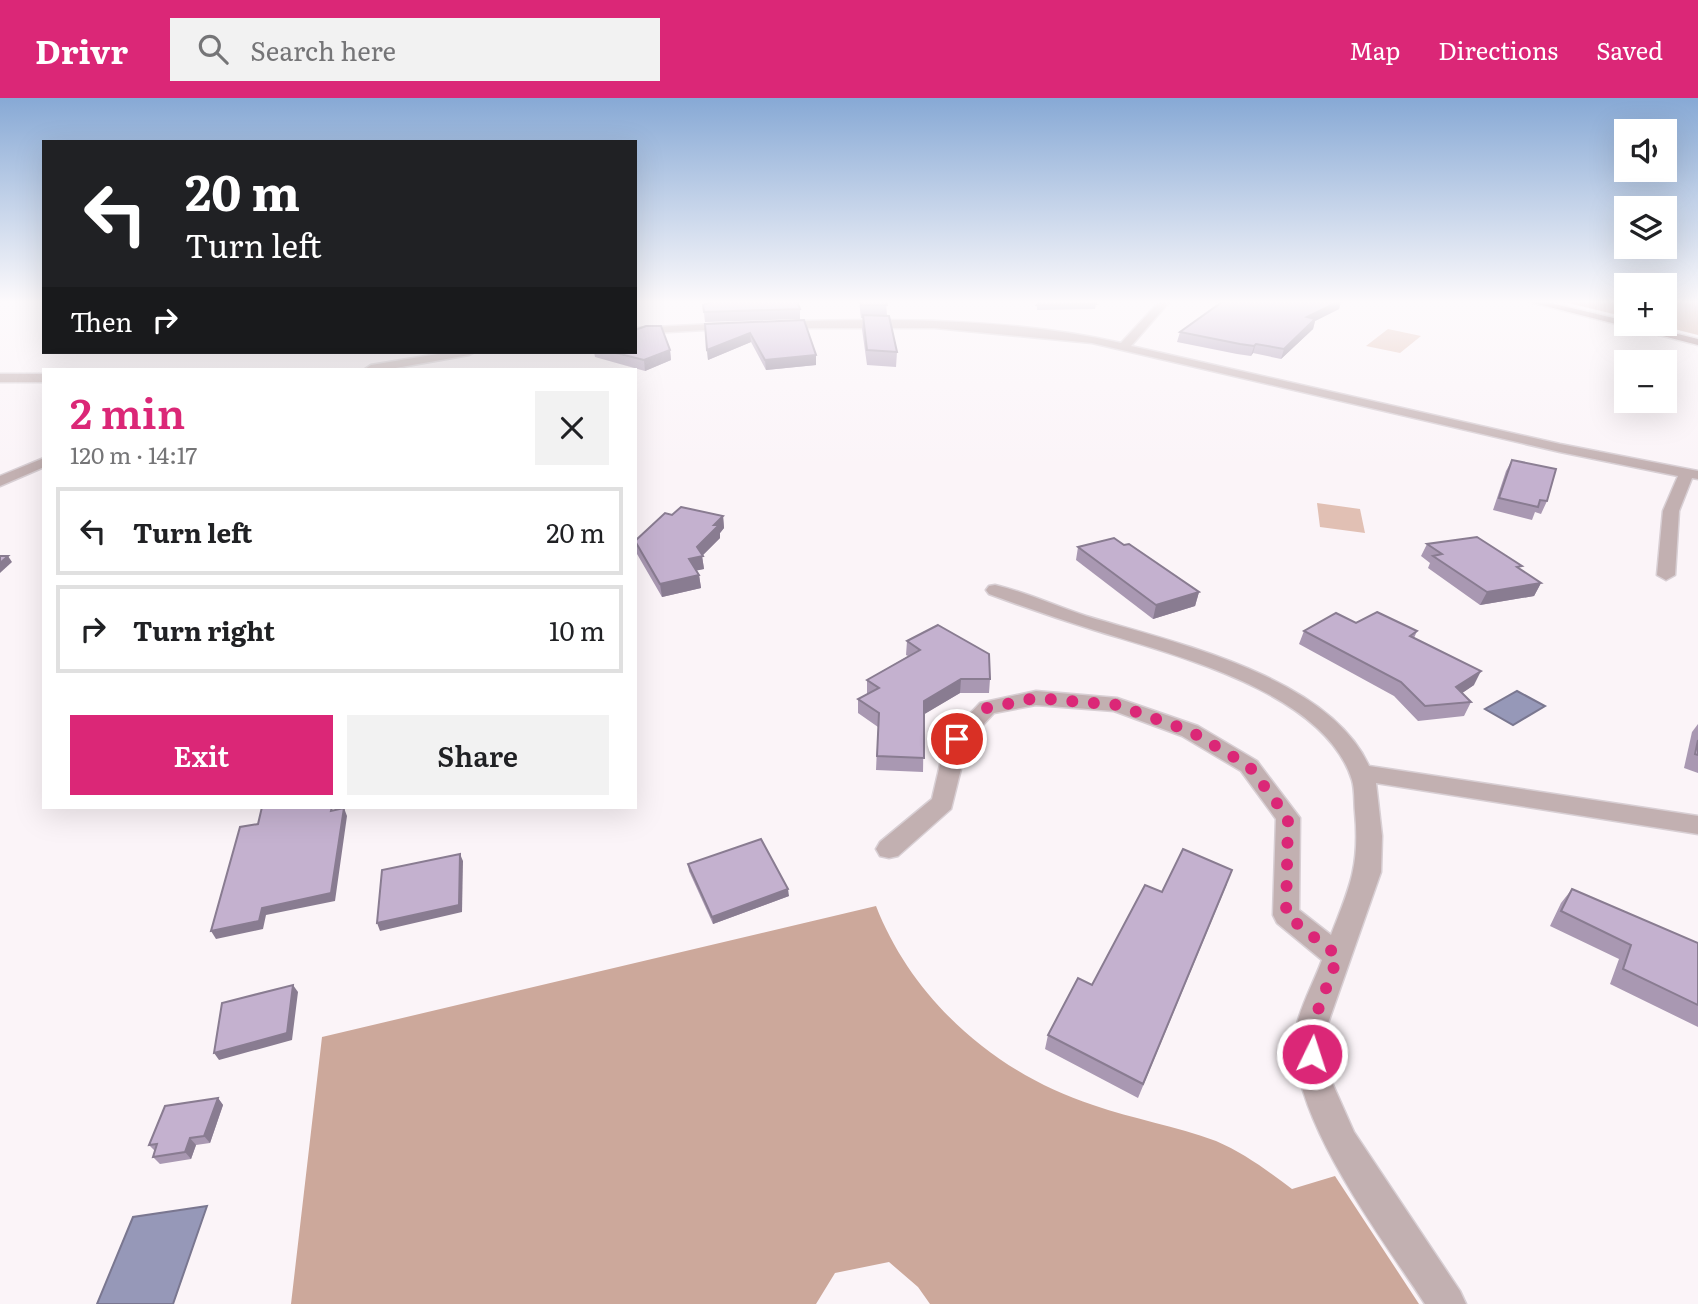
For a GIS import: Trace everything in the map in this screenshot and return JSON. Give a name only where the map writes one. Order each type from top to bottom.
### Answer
[{"type":"street","points":[[377,368],[439,357]]},
{"type":"street","points":[[1173,357],[1550,446],[1692,474],[1671,511],[1666,575]]},
{"type":"street","points":[[0,378],[42,378]]},
{"type":"street","points":[[0,481],[42,463]]},
{"type":"street","points":[[995,590],[1061,614],[1200,657],[1254,679],[1303,705],[1331,730],[1360,773],[1364,782],[1370,836],[1368,872],[1311,1029],[1314,1078],[1342,1143],[1447,1304]]},
{"type":"street","points":[[889,849],[943,803],[957,739],[987,708],[1036,698],[1117,705],[1190,731],[1249,766],[1288,818],[1286,915],[1338,956]]},
{"type":"street","points":[[1360,773],[1698,825]]},
{"type":"shaded area","points":[[1317,503],[1360,509],[1365,533],[1320,527]]},
{"type":"shaded area","points":[[876,906],[892,941],[912,973],[936,1003],[962,1029],[1024,1074],[1093,1105],[1216,1141],[1265,1169],[1292,1189],[1335,1176],[1419,1304],[930,1304],[918,1287],[889,1262],[835,1273],[816,1304],[291,1304],[322,1037]]},
{"type":"water","points":[[1517,691],[1545,706],[1513,725],[1485,709]]},
{"type":"water","points":[[207,1206],[173,1304],[97,1304],[133,1217]]},
{"type":"building","points":[[763,357],[793,357],[765,360]]},
{"type":"building","points":[[1512,460],[1556,469],[1547,501],[1540,500],[1538,507],[1499,498]]},
{"type":"building","points":[[681,507],[723,516],[714,525],[719,525],[697,547],[703,556],[689,559],[699,575],[660,584],[637,544],[637,539],[665,513],[672,515]]},
{"type":"building","points":[[1477,537],[1522,566],[1517,567],[1541,583],[1487,592],[1433,556],[1442,554],[1427,544]]},
{"type":"building","points":[[1114,538],[1124,545],[1129,544],[1199,592],[1156,605],[1078,547]]},
{"type":"building","points":[[1377,612],[1417,631],[1410,636],[1481,671],[1456,687],[1471,702],[1425,706],[1401,682],[1304,631],[1336,613],[1356,623]]},
{"type":"building","points":[[938,625],[989,654],[990,679],[961,679],[924,701],[924,758],[877,756],[879,713],[858,699],[879,688],[867,680],[920,650],[907,641]]},
{"type":"building","points":[[262,809],[344,809],[331,893],[262,908],[259,921],[211,931],[240,827],[258,824]]},
{"type":"building","points":[[761,839],[788,889],[712,917],[688,864]]},
{"type":"building","points":[[1183,849],[1232,870],[1143,1084],[1048,1035],[1078,978],[1092,985],[1145,885],[1162,892]]},
{"type":"building","points":[[460,854],[459,905],[377,923],[382,870]]},
{"type":"building","points":[[1572,889],[1698,943],[1698,1005],[1623,969],[1631,945],[1561,911]]},
{"type":"building","points":[[293,985],[287,1033],[214,1053],[222,1003]]},
{"type":"building","points":[[218,1098],[204,1136],[190,1138],[185,1152],[153,1157],[157,1144],[149,1145],[165,1106]]},
{"type":"route","points":[[957,739],[987,708],[1036,698],[1117,705],[1190,731],[1249,766],[1288,818],[1286,915],[1338,956],[1311,1029],[1312,1054]]}]
